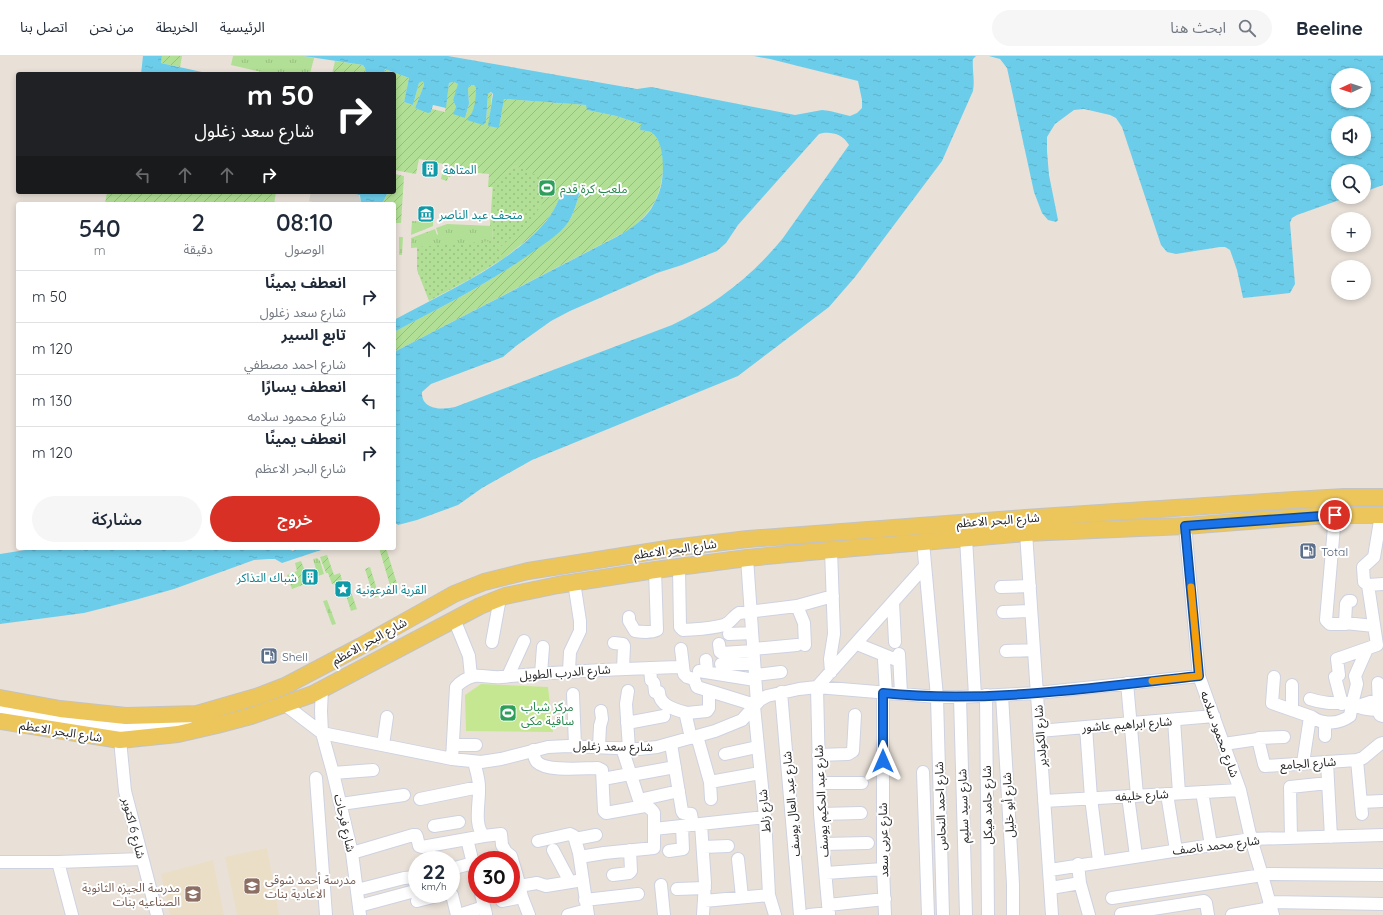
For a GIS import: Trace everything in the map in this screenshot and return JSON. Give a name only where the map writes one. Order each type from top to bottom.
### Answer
[{"type":"main road","name":"شارع البحر الاعظم","points":[[0,698],[60,709],[126,716],[197,714],[259,696],[285,686],[361,646],[454,594],[484,582],[528,570],[673,548],[748,539],[1025,518],[1344,497],[1383,497]]},
{"type":"main road","name":"شارع البحر الاعظم","points":[[0,721],[120,740],[178,734],[217,725],[251,716],[322,688],[480,606],[500,598],[530,590],[574,582],[747,558],[1026,533],[1185,526],[1335,515],[1382,515]]},
{"type":"main road","points":[[454,594],[460,616]]},
{"type":"main road","points":[[391,628],[414,624],[419,627],[421,632],[420,637]]},
{"type":"street","points":[[1335,515],[1326,620],[1330,624],[1374,626]]},
{"type":"street","points":[[1274,677],[1272,703],[1325,722],[1338,721],[1349,717],[1351,710],[1335,678],[1339,675],[1336,660],[1377,645],[1374,626],[1374,603],[1368,585],[1364,582],[1363,567],[1374,557],[1382,515]]},
{"type":"street","name":"شارع محمود سلامه","points":[[1185,526],[1199,676],[1240,790],[1250,839],[1271,908]]},
{"type":"street","name":"شارع الكولدير","points":[[1026,533],[1052,915]]},
{"type":"street","name":"شارع حامد هيكل","points":[[966,538],[980,696],[988,915]]},
{"type":"street","name":"شارع احمد النحاس","points":[[923,542],[937,697],[943,915]]},
{"type":"street","points":[[831,550],[834,634],[830,664],[831,672]]},
{"type":"street","name":"شارع زلط","points":[[747,558],[755,673],[757,747],[765,817],[769,895],[775,915]]},
{"type":"street","points":[[817,687],[857,644],[925,566]]},
{"type":"street","points":[[679,567],[681,629],[683,630],[724,625],[731,620],[734,615],[739,613],[797,606],[833,596]]},
{"type":"street","points":[[629,617],[629,621],[635,631],[640,632],[657,630],[655,570]]},
{"type":"street","points":[[569,671],[570,652],[580,631],[580,621],[574,582]]},
{"type":"street","points":[[1368,585],[1383,584]]},
{"type":"street","points":[[1001,587],[1030,586]]},
{"type":"street","points":[[492,642],[500,598]]},
{"type":"street","points":[[1346,624],[1346,604],[1348,601],[1351,601]]},
{"type":"street","points":[[893,602],[895,642]]},
{"type":"street","points":[[719,644],[720,652],[722,653],[801,645],[804,623],[797,606]]},
{"type":"street","points":[[1003,612],[1031,611]]},
{"type":"street","points":[[452,760],[456,687],[460,682],[470,677],[469,656],[460,616]]},
{"type":"street","points":[[729,634],[752,633]]},
{"type":"street","points":[[508,676],[524,641]]},
{"type":"street","points":[[614,643],[623,644],[624,646],[623,669]]},
{"type":"street","points":[[857,644],[899,657],[901,694]]},
{"type":"street","points":[[541,674],[543,647]]},
{"type":"street","points":[[681,649],[685,676],[694,679],[697,687],[755,705]]},
{"type":"street","points":[[1348,703],[1357,684],[1355,676],[1367,649]]},
{"type":"street","points":[[1006,651],[1034,650]]},
{"type":"street","points":[[706,660],[703,672],[781,672]]},
{"type":"street","name":"شارع عربى سعد","points":[[884,660],[883,869],[885,915]]},
{"type":"street","points":[[721,664],[755,673]]},
{"type":"street","name":"شارع الدرب الطويل","points":[[470,677],[476,676],[492,678],[569,671],[678,667]]},
{"type":"street","points":[[650,668],[651,680],[654,683],[660,700],[662,703],[676,710],[687,713],[707,711],[709,708],[709,691]]},
{"type":"street","name":"شارع سعد زغلول","points":[[322,733],[452,760],[474,762],[501,759],[548,747],[575,746],[626,748],[657,747],[671,744],[715,731],[742,720],[755,705],[767,696],[781,692],[817,687],[937,697],[980,696],[1037,693],[1199,676]]},
{"type":"street","points":[[1127,683],[1136,856]]},
{"type":"street","points":[[1316,698],[1348,703],[1381,713],[1381,698],[1378,683]]},
{"type":"street","points":[[1292,685],[1292,710]]},
{"type":"street","name":"شارع عبد الحكيم يوسف","points":[[817,687],[820,814],[829,911]]},
{"type":"street","name":"شارع فرحات","points":[[322,688],[322,733],[341,804],[352,853],[360,911]]},
{"type":"street","points":[[580,857],[654,848],[654,813],[642,803],[630,774],[626,748],[626,700],[628,691]]},
{"type":"street","name":"شارع عبد العال يوسف","points":[[781,692],[800,915]]},
{"type":"street","points":[[573,694],[575,746]]},
{"type":"street","name":"شارع أبو خليل","points":[[1002,695],[1013,884],[1013,915]]},
{"type":"street","name":"شارع سيد سليم","points":[[960,696],[966,915]]},
{"type":"street","points":[[1348,703],[1381,698]]},
{"type":"street","points":[[284,704],[322,733]]},
{"type":"street","points":[[0,710],[125,728],[162,726],[197,714]]},
{"type":"street","points":[[599,747],[602,719],[601,711]]},
{"type":"street","points":[[687,713],[686,716],[710,782],[711,799]]},
{"type":"street","points":[[818,755],[848,754],[853,751],[854,715]]},
{"type":"street","points":[[627,723],[664,716]]},
{"type":"street","name":"شارع ابراهيم عاشور","points":[[1039,731],[1214,716]]},
{"type":"street","points":[[383,745],[388,717]]},
{"type":"street","points":[[1303,763],[1309,718],[1312,717]]},
{"type":"street","points":[[1174,720],[1173,793],[1176,850]]},
{"type":"street","points":[[1325,722],[1325,736]]},
{"type":"street","points":[[1086,727],[1091,798],[1099,861]]},
{"type":"street","points":[[1224,744],[1260,738],[1284,737]]},
{"type":"street","name":"شارع الجامع","points":[[1258,739],[1264,765],[1357,760],[1363,758],[1383,743]]},
{"type":"street","name":"شارع 6 اكتوبر","points":[[120,740],[125,791],[157,915]]},
{"type":"street","points":[[453,744],[476,745]]},
{"type":"street","points":[[671,744],[682,811],[683,813],[691,814],[692,825],[702,847],[705,888],[703,915]]},
{"type":"street","points":[[725,754],[757,747]]},
{"type":"street","points":[[532,750],[535,760],[543,766],[553,768],[598,768],[602,770],[604,811],[607,813],[679,791]]},
{"type":"street","points":[[1357,760],[1362,814]]},
{"type":"street","points":[[474,762],[480,787],[478,816],[484,836]]},
{"type":"street","points":[[1327,762],[1331,837]]},
{"type":"street","points":[[603,779],[675,767]]},
{"type":"street","points":[[333,773],[373,770]]},
{"type":"street","points":[[923,772],[928,915]]},
{"type":"street","points":[[710,782],[760,773]]},
{"type":"street","points":[[316,778],[326,915]]},
{"type":"street","points":[[819,783],[862,783]]},
{"type":"street","points":[[1292,838],[1290,787],[1328,783]]},
{"type":"street","points":[[420,799],[480,787]]},
{"type":"street","name":"شارع خليفه","points":[[1044,801],[1240,790]]},
{"type":"street","points":[[1202,792],[1211,845]]},
{"type":"street","points":[[341,804],[404,795]]},
{"type":"street","points":[[1361,802],[1383,801]]},
{"type":"street","points":[[820,814],[861,813]]},
{"type":"street","points":[[654,830],[692,825],[735,815],[765,817]]},
{"type":"street","points":[[434,826],[457,822],[468,852]]},
{"type":"street","points":[[669,851],[683,849],[692,825]]},
{"type":"street","points":[[352,853],[413,835],[418,836],[420,847],[501,834],[502,845],[506,852],[511,856],[529,915]]},
{"type":"street","points":[[538,840],[570,834],[575,839],[580,857],[587,909]]},
{"type":"street","points":[[575,839],[596,835]]},
{"type":"street","name":"شارع محمد ناصف","points":[[1050,870],[1078,864],[1250,839],[1383,835]]},
{"type":"street","points":[[823,844],[868,843]]},
{"type":"street","points":[[702,847],[728,846]]},
{"type":"street","points":[[553,850],[570,882]]},
{"type":"street","points":[[613,875],[629,873],[631,871],[630,850]]},
{"type":"street","points":[[0,862],[58,862],[142,859]]},
{"type":"street","points":[[738,859],[742,897]]},
{"type":"street","points":[[58,862],[72,915]]},
{"type":"street","points":[[1078,864],[1080,883],[1089,915]]},
{"type":"street","points":[[826,873],[883,869]]},
{"type":"street","points":[[1112,898],[1269,874],[1383,875]]},
{"type":"street","points":[[357,890],[408,878]]},
{"type":"street","points":[[521,892],[537,883],[546,886],[583,880]]},
{"type":"street","points":[[1051,888],[1080,883]]},
{"type":"street","points":[[661,885],[664,915]]},
{"type":"street","points":[[677,889],[705,888]]},
{"type":"street","points":[[568,915],[638,894]]},
{"type":"street","points":[[704,901],[769,895]]},
{"type":"street","points":[[360,911],[408,899]]},
{"type":"street","points":[[810,915],[884,899]]},
{"type":"street","points":[[1121,914],[1204,901],[1206,903],[1208,915]]},
{"type":"street","points":[[454,903],[458,915],[485,911]]},
{"type":"street","points":[[1237,914],[1271,908],[1383,904]]},
{"type":"shaded area","points":[[311,194],[354,194],[359,195],[361,202],[313,202],[309,201]]},
{"type":"shaded area","name":"مدرسة أحمد شوقى الاعادية بنات","points":[[267,848],[279,915],[237,915],[225,857]]},
{"type":"shaded area","name":"مدرسة الجيزه الثانوية الصناعيه بنات","points":[[213,860],[224,915],[170,915],[161,874]]},
{"type":"green space","points":[[162,56],[182,56],[180,67],[161,63]]},
{"type":"green space","points":[[233,56],[303,56],[314,58],[310,72],[261,72],[231,65]]},
{"type":"green space","points":[[335,61],[363,65],[366,72],[332,72]]},
{"type":"green space","points":[[385,69],[393,72],[384,72]]},
{"type":"green space","points":[[396,73],[409,78],[404,102],[413,105],[419,83],[423,81],[424,85],[415,108],[431,112],[432,109],[445,112],[449,83],[454,82],[459,84],[453,100],[456,107],[455,112],[465,118],[469,104],[468,88],[470,85],[474,85],[476,88],[475,107],[471,117],[486,122],[488,94],[492,93],[489,126],[499,127],[504,99],[587,105],[587,110],[616,116],[641,124],[641,130],[651,132],[658,139],[663,157],[662,178],[654,203],[643,218],[629,230],[396,351],[396,331],[452,302],[508,269],[562,229],[572,216],[580,190],[564,187],[552,213],[542,226],[504,258],[498,249],[531,221],[554,185],[515,166],[494,182],[493,187],[488,187],[489,174],[459,171],[459,174],[448,177],[447,181],[441,179],[444,164],[419,159],[416,174],[396,170]]},
{"type":"green space","points":[[515,166],[528,170],[564,187],[504,258],[472,278],[429,301],[417,270],[417,247],[492,241],[493,226],[490,226],[493,182]]},
{"type":"green space","points":[[396,174],[404,176],[401,223],[396,223],[396,202],[383,202],[387,194],[396,194]]},
{"type":"green space","name":"ملعب كرة قدم","points":[[548,180],[555,185],[547,196],[540,191]]},
{"type":"green space","points":[[107,194],[276,194],[274,202],[105,202]]},
{"type":"green space","points":[[412,221],[433,222],[433,226],[411,235]]},
{"type":"green space","points":[[447,224],[493,226],[492,242],[411,248],[411,238],[435,229],[437,235],[436,228]]},
{"type":"green space","points":[[399,237],[403,237],[402,255],[399,255]]},
{"type":"green space","points":[[380,550],[387,550],[399,590],[392,592]]},
{"type":"green space","points":[[327,555],[334,575],[340,573],[344,587],[349,586],[357,609],[351,611],[344,589],[337,591],[334,583],[332,584],[320,557]]},
{"type":"green space","points":[[317,558],[320,561],[324,574],[318,576],[313,559]]},
{"type":"green space","points":[[301,561],[309,581],[292,589],[287,575],[297,571],[295,563]]},
{"type":"green space","points":[[370,567],[379,596],[374,598],[365,569]]},
{"type":"green space","points":[[327,600],[336,624],[332,625],[323,601]]},
{"type":"green space","name":"مركز شباب ساقية مكى","points":[[481,684],[548,687],[553,732],[466,731],[465,695]]},
{"type":"water","points":[[143,56],[162,56],[161,63],[202,72],[141,72]]},
{"type":"water","points":[[303,56],[448,56],[637,89],[651,87],[795,115],[822,110],[850,116],[857,113],[862,108],[858,81],[754,56],[976,56],[973,59],[973,91],[942,161],[855,277],[829,307],[738,376],[532,460],[482,488],[458,505],[417,520],[398,525],[396,524],[396,351],[633,227],[648,213],[658,195],[661,186],[663,166],[661,150],[656,137],[651,132],[640,130],[641,124],[616,116],[587,110],[586,105],[504,99],[499,128],[488,126],[493,94],[491,92],[488,94],[486,122],[483,125],[467,120],[474,105],[476,88],[474,85],[470,85],[468,88],[469,104],[465,118],[453,114],[456,107],[453,100],[458,84],[454,82],[449,83],[446,108],[433,105],[431,112],[428,113],[415,108],[424,85],[423,81],[419,83],[413,105],[404,102],[409,78],[385,69],[384,72],[366,72],[363,65]],"holes":[[[819,134],[834,134],[844,139],[849,145],[783,238],[746,277],[704,308],[672,325],[455,407],[439,408],[425,402],[422,392],[431,384],[503,357],[551,321],[570,311],[657,273],[717,251],[726,243],[738,225]]]},
{"type":"water","points":[[989,56],[1383,56],[1383,185],[1371,189],[1371,164],[1331,164],[1331,203],[1297,215],[1292,218],[1290,223],[1295,284],[1290,293],[1243,298],[1237,270],[1230,250],[1225,247],[1220,247],[1176,254],[1167,252],[1161,245],[1122,127],[1116,118],[1110,115],[1084,109],[1074,110],[1055,124],[1047,137],[1049,175],[1058,220],[1056,222],[1048,220],[1042,213],[1034,192],[1007,68],[1000,59]]},
{"type":"water","points":[[564,187],[580,190],[572,216],[567,224],[545,244],[485,283],[396,331],[396,319],[496,264],[515,250],[532,236],[547,220],[557,204]]},
{"type":"water","points":[[355,194],[387,194],[383,202],[361,202],[360,195]]},
{"type":"water","points":[[25,550],[321,550],[282,563],[275,559],[254,560],[174,589],[84,613],[0,624],[0,554]]},
{"type":"slow traffic","points":[[1152,681],[1199,676],[1191,587]]},
{"type":"place","name":"المتاهة","points":[[430,169]]},
{"type":"place","name":"ملعب كرة قدم","points":[[547,188]]},
{"type":"place","name":"متحف عبد الناصر","points":[[426,214]]},
{"type":"place","name":"Total","points":[[1308,551]]},
{"type":"place","name":"شباك التذاكر","points":[[310,577]]},
{"type":"place","name":"القرية الفرعونية","points":[[343,589]]},
{"type":"place","name":"Shell","points":[[269,656]]},
{"type":"place","name":"مركز شباب ساقية مكى","points":[[508,713]]},
{"type":"place","name":"مدرسة أحمد شوقى الاعادية بنات","points":[[252,886]]},
{"type":"place","name":"مدرسة الجيزه الثانوية الصناعيه بنات","points":[[193,894]]},
{"type":"route","points":[[883,761],[883,693],[937,697],[1037,693],[1199,676],[1185,526],[1335,515]]}]
